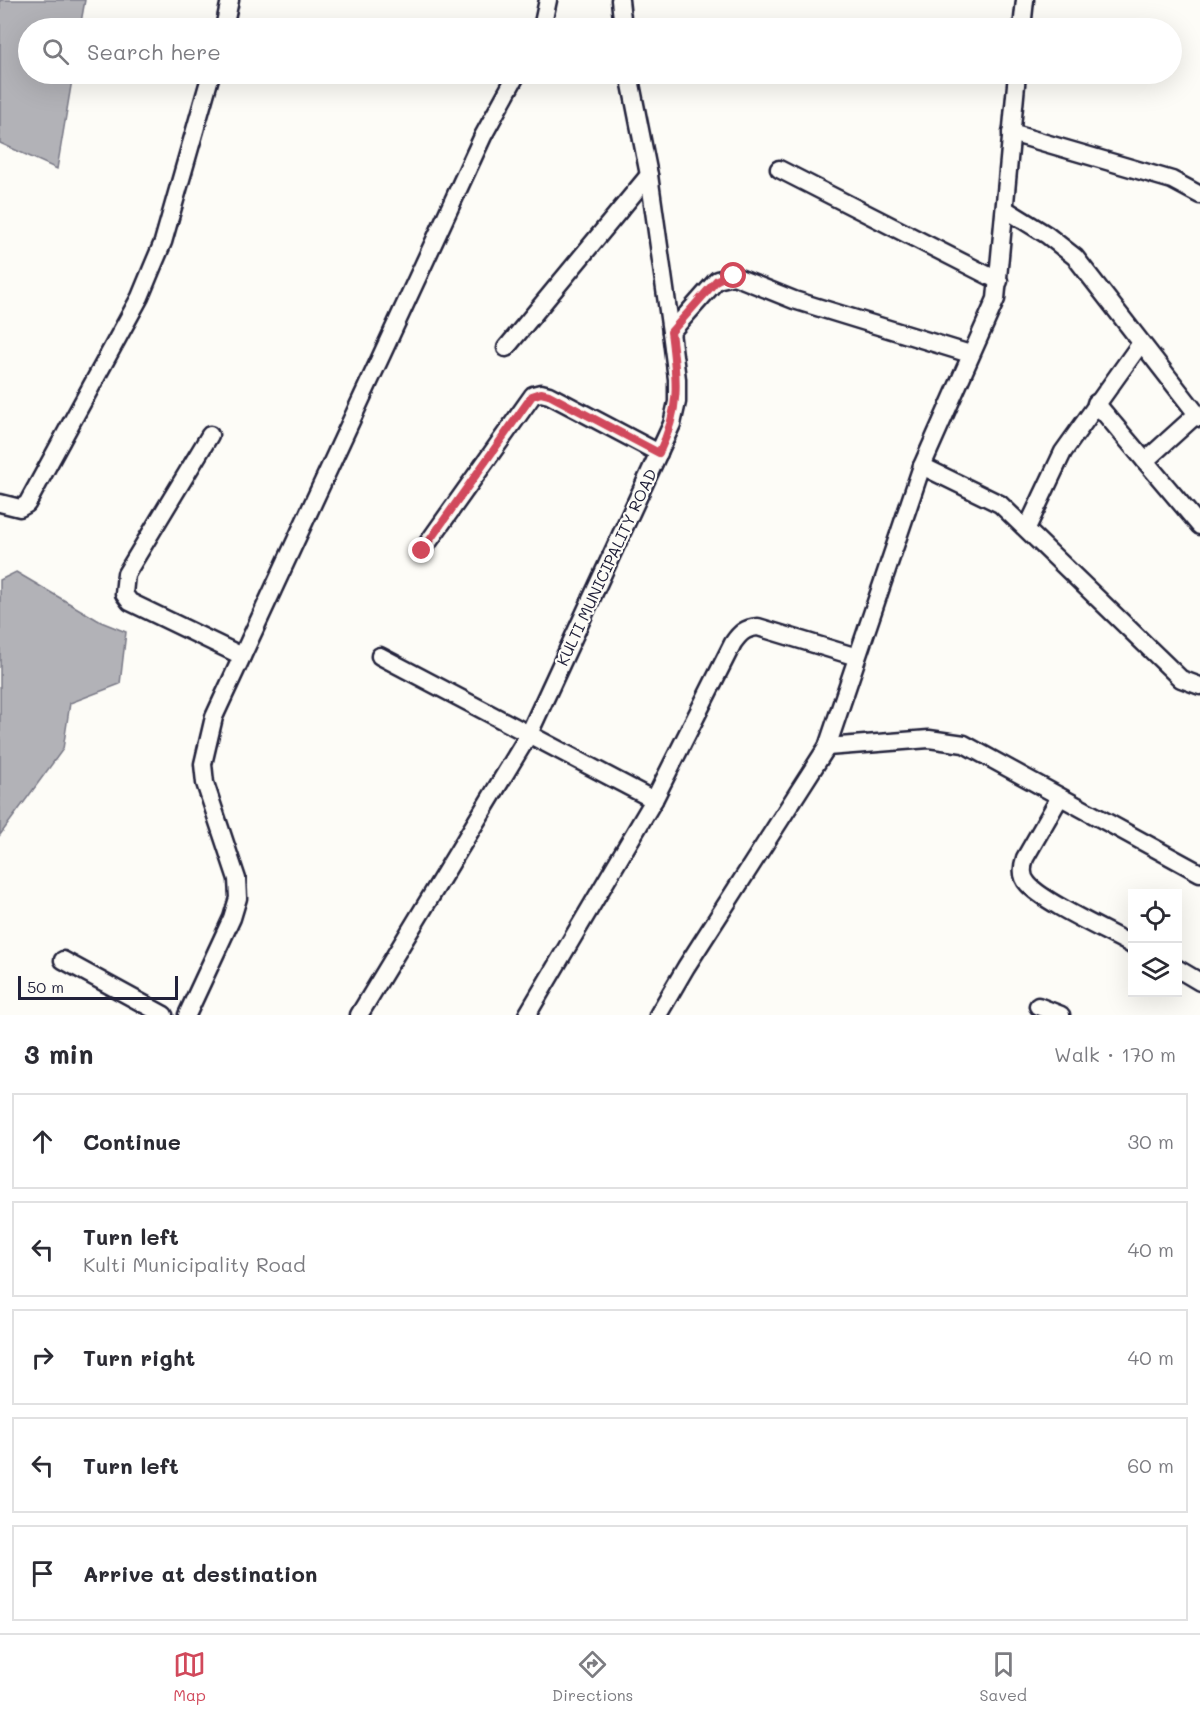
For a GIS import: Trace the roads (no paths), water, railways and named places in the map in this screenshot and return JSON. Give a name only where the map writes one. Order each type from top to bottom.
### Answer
[{"type":"street","points":[[226,18],[230,0]]},
{"type":"street","points":[[544,18],[548,0]]},
{"type":"street","points":[[620,0],[622,18]]},
{"type":"street","points":[[1023,18],[1025,0]]},
{"type":"street","points":[[0,503],[20,508],[27,504],[140,297],[163,242],[208,84]]},
{"type":"street","points":[[187,1015],[232,918],[238,898],[237,879],[205,783],[203,764],[214,717],[483,136],[512,84]]},
{"type":"street","name":"KULTI MUNICIPALITY ROAD","points":[[359,1015],[528,736],[672,424],[677,402],[671,332],[649,175],[631,84]]},
{"type":"street","points":[[658,1015],[686,967],[827,747],[922,466],[970,354],[990,316],[999,281],[1016,84]]},
{"type":"street","points":[[1011,133],[1172,180],[1200,195]]},
{"type":"street","points":[[779,169],[999,281]]},
{"type":"street","points":[[507,348],[649,175]]},
{"type":"street","points":[[1005,209],[1047,235],[1074,257],[1198,416],[1145,461]]},
{"type":"street","points":[[671,332],[717,280],[726,276],[734,276],[794,300],[970,354]]},
{"type":"street","points":[[1027,528],[1063,452],[1141,343]]},
{"type":"street","points":[[422,551],[532,396],[541,393],[549,395],[659,453]]},
{"type":"street","points":[[1096,403],[1200,526]]},
{"type":"street","points":[[210,435],[126,574],[124,594],[130,602],[242,656]]},
{"type":"street","points":[[922,466],[987,496],[1027,528],[1181,679],[1200,686]]},
{"type":"street","points":[[527,1015],[654,800],[740,633],[748,628],[758,627],[857,657]]},
{"type":"street","points":[[380,656],[528,736],[654,800]]},
{"type":"street","points":[[827,747],[929,739],[964,744],[1200,873]]},
{"type":"street","points":[[1060,797],[1025,858],[1022,868],[1024,878],[1038,893],[1128,943]]},
{"type":"street","points":[[63,960],[165,1015]]},
{"type":"street","points":[[1182,971],[1200,982]]},
{"type":"street","points":[[1038,1006],[1060,1015]]}]
